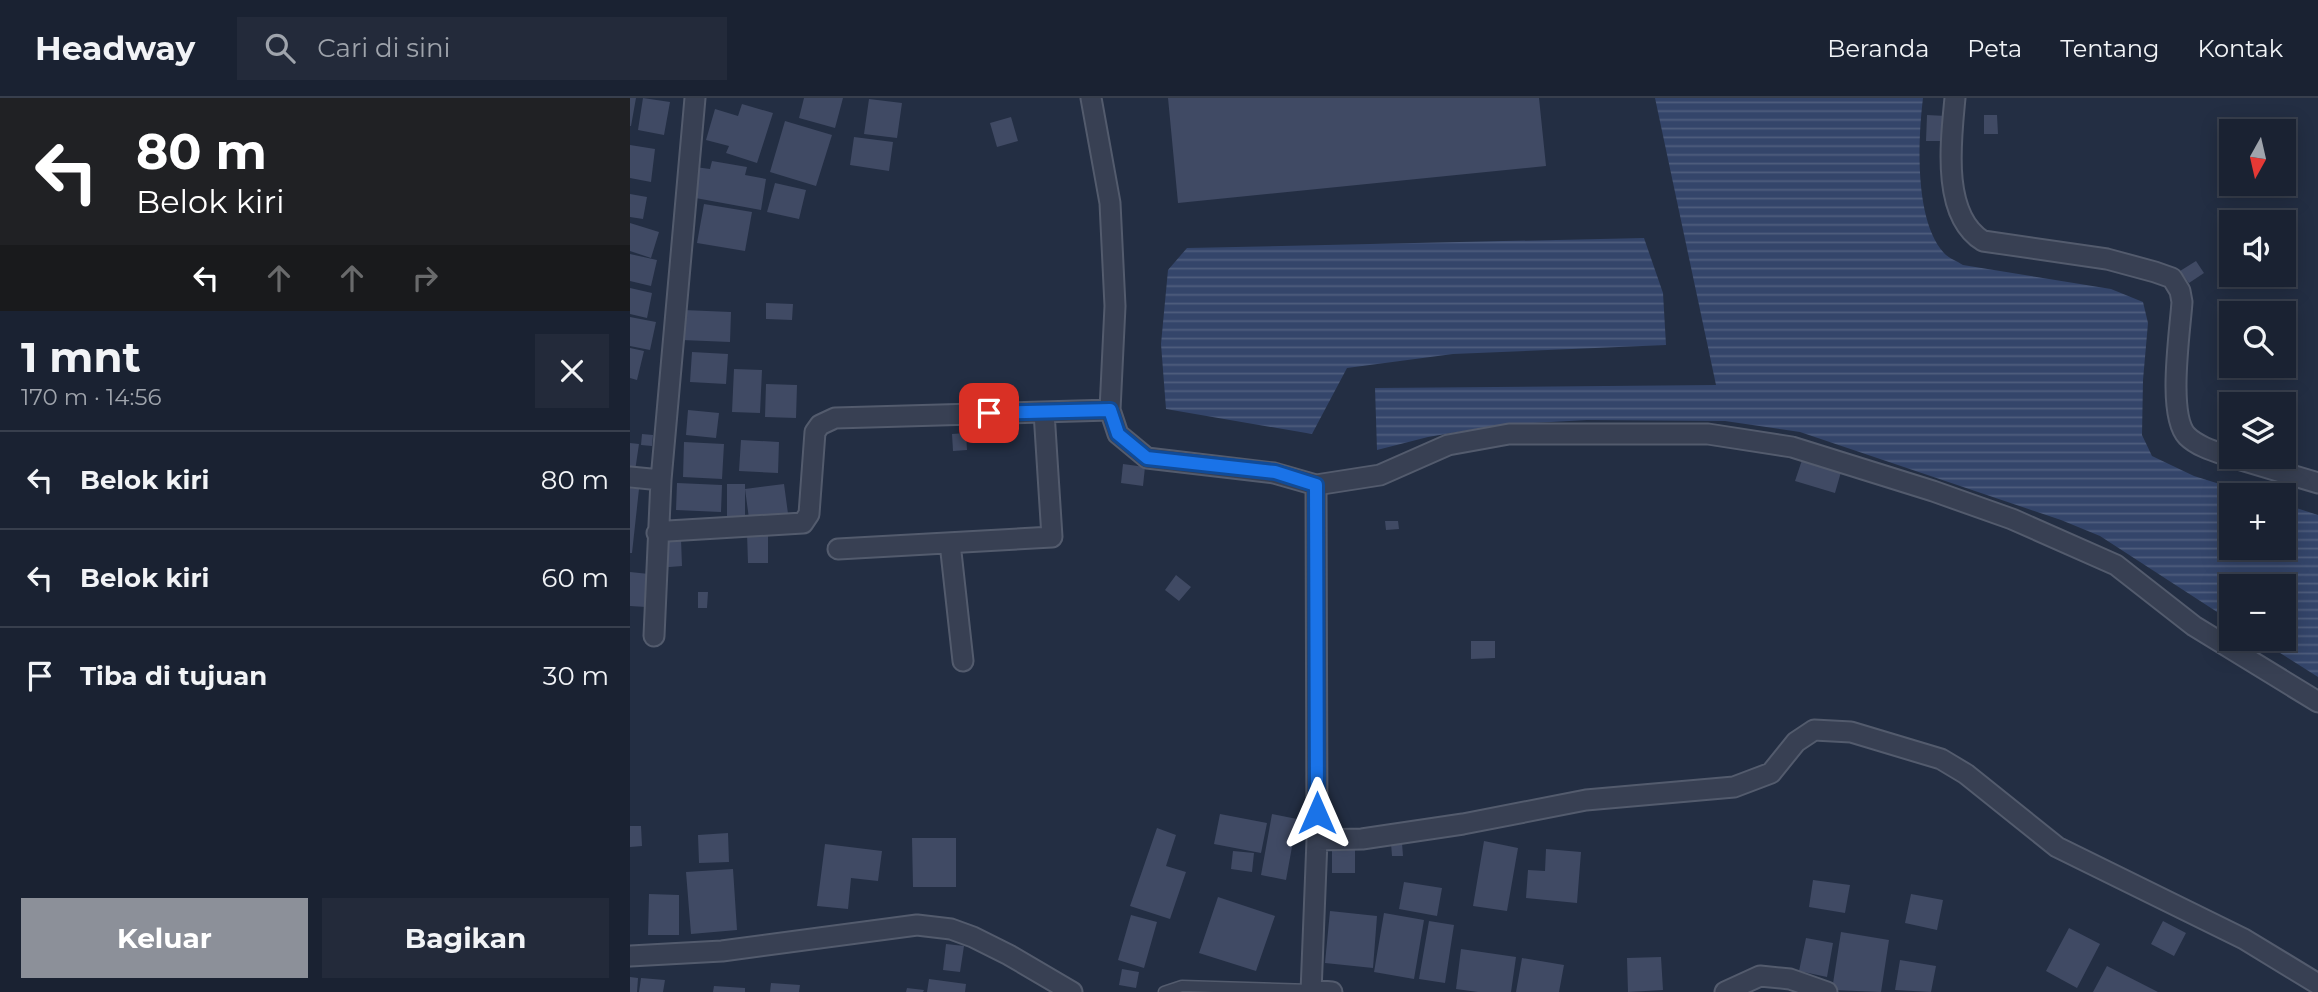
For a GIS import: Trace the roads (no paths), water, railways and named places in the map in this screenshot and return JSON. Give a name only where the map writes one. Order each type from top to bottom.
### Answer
[{"type":"street","points":[[654,636],[661,480],[695,98]]},
{"type":"street","points":[[1091,98],[1110,203],[1115,306],[1110,410],[1118,434],[1147,458],[1275,472],[1316,485],[1380,475],[1448,445],[1509,435],[1708,434],[1792,447],[2012,519],[2116,565],[2194,626],[2318,702]]},
{"type":"street","points":[[1955,98],[1951,172],[1956,204],[1965,224],[1983,241],[2107,259],[2172,278],[2180,290],[2182,302],[2175,392],[2177,416],[2186,436],[2219,452]]},
{"type":"street","points":[[657,533],[803,523],[809,514],[815,432],[820,425],[835,418],[1110,410]]},
{"type":"street","points":[[838,549],[1052,537],[1044,412]]},
{"type":"street","points":[[2271,469],[2318,483]]},
{"type":"street","points":[[630,477],[661,480]]},
{"type":"street","points":[[1316,485],[1317,840],[1311,991],[1332,992]]},
{"type":"street","points":[[950,543],[963,661]]},
{"type":"street","points":[[1317,840],[1362,839],[1463,824],[1586,800],[1734,787],[1771,773],[1796,742],[1814,730],[1851,732],[1941,759],[1966,774],[2057,847],[2244,939],[2318,984]]},
{"type":"street","points":[[630,956],[723,951],[917,925],[951,929],[973,937],[1009,954],[1072,992]]},
{"type":"street","points":[[1725,992],[1760,975],[1790,979],[1827,992]]},
{"type":"lane","points":[[1164,992],[1182,986],[1311,991]]},
{"type":"water","points":[[1655,98],[1923,98],[1920,178],[1927,221],[1934,239],[1944,253],[1963,265],[2111,289],[2143,302],[2148,323],[2142,435],[2152,456],[2194,476],[2219,484],[2219,560],[2296,560],[2296,508],[2318,515],[2318,677],[2277,651],[2296,651],[2296,574],[2219,574],[2219,613],[2100,536],[2061,520],[1800,432],[1725,421],[1587,420],[1499,425],[1428,437],[1377,450],[1375,388],[1716,385]]},
{"type":"water","points":[[1644,238],[1663,293],[1666,345],[1453,354],[1347,368],[1312,434],[1166,409],[1161,344],[1168,270],[1187,248]]}]
